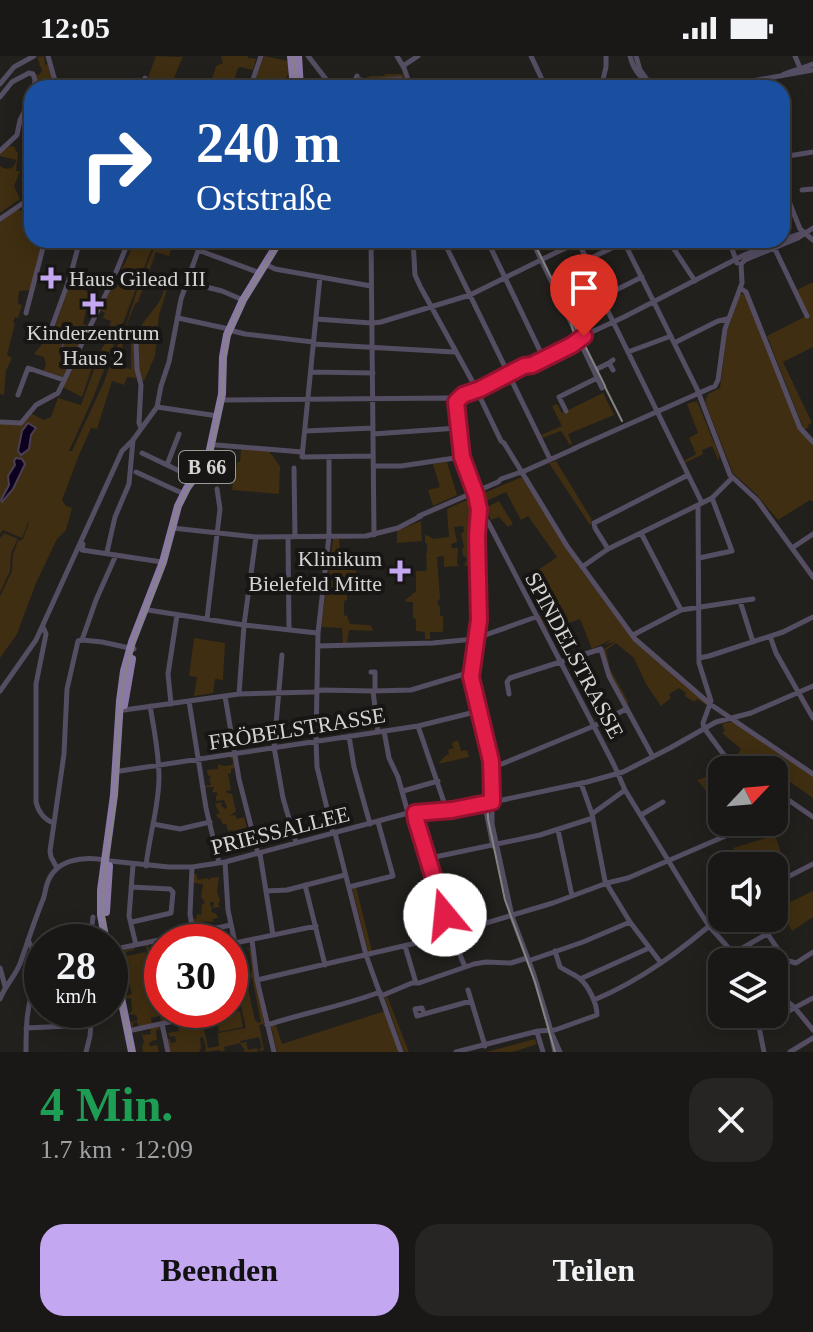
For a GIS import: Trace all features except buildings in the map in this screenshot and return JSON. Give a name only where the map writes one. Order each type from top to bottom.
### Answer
[{"type":"main road","points":[[291,56],[296,80]]},
{"type":"main road","points":[[297,80],[298,56]]},
{"type":"main road","name":"B 66","points":[[107,924],[107,861],[122,710],[132,648],[186,497],[209,465],[216,445],[223,400],[224,351],[231,330],[243,300],[277,248]]},
{"type":"main road","name":"B 66","points":[[231,330],[279,248]]},
{"type":"main road","name":"B 66","points":[[132,648],[170,556],[178,506],[210,453],[223,400]]},
{"type":"main road","name":"B 66","points":[[125,1028],[130,1052]]},
{"type":"main road","name":"B 66","points":[[127,1028],[130,1052]]},
{"type":"street","points":[[0,84],[14,67],[34,56]]},
{"type":"street","points":[[48,56],[55,80]]},
{"type":"street","points":[[253,80],[261,56]]},
{"type":"street","points":[[308,56],[327,80]]},
{"type":"street","points":[[397,56],[408,80]]},
{"type":"street","points":[[403,66],[418,56]]},
{"type":"street","points":[[531,56],[542,80]]},
{"type":"street","points":[[604,80],[606,56]]},
{"type":"street","points":[[633,56],[648,80]]},
{"type":"street","points":[[795,56],[800,68]]},
{"type":"street","points":[[780,76],[813,64]]},
{"type":"street","points":[[800,68],[810,71]]},
{"type":"street","points":[[763,80],[810,71]]},
{"type":"street","points":[[0,97],[12,82],[29,73],[33,74],[35,80]]},
{"type":"street","points":[[355,80],[357,76]]},
{"type":"street","points":[[0,151],[16,137],[24,113]]},
{"type":"street","points":[[790,156],[813,152]]},
{"type":"street","points":[[802,190],[813,189]]},
{"type":"street","points":[[0,219],[24,202]]},
{"type":"street","points":[[790,204],[799,227],[813,240]]},
{"type":"street","points":[[790,240],[813,228]]},
{"type":"street","points":[[790,236],[803,233]]},
{"type":"street","points":[[26,313],[43,248]]},
{"type":"street","points":[[47,340],[78,248]]},
{"type":"street","points":[[0,422],[21,423],[38,403],[56,395],[108,291],[126,248]]},
{"type":"street","points":[[371,248],[376,534]]},
{"type":"street","points":[[413,248],[415,275],[420,287],[501,441],[557,532],[635,639],[710,704],[813,774]]},
{"type":"street","points":[[447,248],[550,459]]},
{"type":"street","points":[[491,248],[542,355]]},
{"type":"street","points":[[536,248],[546,258],[602,388]]},
{"type":"street","points":[[316,319],[372,324],[430,308],[470,295],[565,248]]},
{"type":"street","points":[[582,248],[700,504],[699,663],[710,694],[703,723],[725,756]]},
{"type":"street","points":[[587,260],[610,248]]},
{"type":"street","points":[[628,248],[699,394],[732,478],[757,500],[813,577]]},
{"type":"street","points":[[673,248],[695,281]]},
{"type":"street","points":[[732,248],[740,275],[740,288]]},
{"type":"street","points":[[223,400],[460,397],[745,255],[768,248]]},
{"type":"street","points":[[736,261],[770,248]]},
{"type":"street","points":[[775,248],[807,316]]},
{"type":"street","points":[[0,691],[43,627],[122,451],[157,407],[181,299],[198,250],[260,273]]},
{"type":"street","points":[[174,528],[256,537],[376,534],[398,528],[714,387],[724,331],[743,278],[741,264],[745,260]]},
{"type":"street","points":[[269,266],[371,286]]},
{"type":"street","points":[[302,455],[320,277]]},
{"type":"street","points":[[568,314],[642,277]]},
{"type":"street","points":[[186,282],[243,300]]},
{"type":"street","points":[[740,288],[746,292],[800,428],[811,440]]},
{"type":"street","points":[[178,318],[245,334],[313,343],[454,352]]},
{"type":"street","points":[[674,343],[728,319]]},
{"type":"street","points":[[570,342],[574,334],[573,325]]},
{"type":"street","points":[[121,332],[136,342],[141,385],[141,428]]},
{"type":"street","points":[[628,352],[671,336]]},
{"type":"street","points":[[524,366],[530,366],[572,345],[579,338]]},
{"type":"street","points":[[595,370],[611,361],[613,370]]},
{"type":"street","points":[[18,395],[28,368],[64,380]]},
{"type":"street","points":[[311,372],[373,373]]},
{"type":"street","points":[[566,411],[559,397],[597,378]]},
{"type":"street","points":[[460,397],[458,428],[465,476],[473,493],[477,536],[479,620],[471,672],[492,768],[488,803]]},
{"type":"street","points":[[157,407],[218,416]]},
{"type":"street","points":[[305,431],[458,428]]},
{"type":"street","points":[[167,465],[179,434]]},
{"type":"street","points":[[107,552],[115,517],[129,484],[133,440]]},
{"type":"street","points":[[216,445],[329,458],[373,456]]},
{"type":"street","points":[[142,453],[195,478]]},
{"type":"street","points":[[373,466],[401,466],[462,457]]},
{"type":"street","points":[[329,458],[329,536],[318,633],[317,767],[366,955],[401,1052]]},
{"type":"street","points":[[289,630],[294,468]]},
{"type":"street","points":[[136,472],[184,494]]},
{"type":"street","points":[[608,549],[593,523],[688,475]]},
{"type":"street","points":[[582,567],[608,549],[712,498],[732,478]]},
{"type":"street","points":[[207,619],[220,508],[217,489]]},
{"type":"street","points":[[699,558],[732,551],[712,498]]},
{"type":"street","name":"SPINDELSTRASSE","points":[[476,517],[488,522],[625,790],[708,924]]},
{"type":"street","points":[[641,533],[681,610]]},
{"type":"street","points":[[792,548],[813,534]]},
{"type":"street","points":[[239,694],[244,625],[256,537]]},
{"type":"street","points":[[81,543],[82,550],[163,562]]},
{"type":"street","points":[[34,924],[47,882],[57,868],[50,851],[64,754],[67,689],[78,641],[82,640],[116,555]]},
{"type":"street","points":[[633,635],[681,610],[753,599]]},
{"type":"street","points":[[740,601],[753,642]]},
{"type":"street","points":[[148,610],[318,633]]},
{"type":"street","points":[[171,704],[168,674],[177,615]]},
{"type":"street","points":[[318,646],[476,639],[536,617]]},
{"type":"street","points":[[699,658],[793,628],[813,617]]},
{"type":"street","points":[[43,627],[46,634],[36,692],[36,802],[45,818],[54,823]]},
{"type":"street","points":[[770,636],[776,653],[813,718]]},
{"type":"street","points":[[82,640],[132,648]]},
{"type":"street","points":[[509,694],[507,682],[510,678],[598,649],[603,651],[609,676],[653,757]]},
{"type":"street","points":[[282,655],[274,747],[283,798],[296,843]]},
{"type":"street","points":[[371,672],[375,672],[374,691],[389,758],[416,820],[451,933],[465,967]]},
{"type":"street","points":[[122,710],[239,694],[411,690],[471,672]]},
{"type":"street","name":"PRIESSALLEE","points":[[57,868],[77,859],[89,858],[133,865],[192,867],[259,854],[412,813],[447,811],[581,783],[618,774],[716,722],[740,716],[813,686]]},
{"type":"street","points":[[225,696],[273,935]]},
{"type":"street","points":[[189,701],[210,822],[222,862],[231,924]]},
{"type":"street","points":[[146,866],[157,801],[159,765],[150,706]]},
{"type":"street","points":[[492,768],[594,726],[626,709]]},
{"type":"street","name":"FRÖBELSTRASSE","points":[[118,771],[418,726],[479,711]]},
{"type":"street","points":[[740,716],[742,726]]},
{"type":"street","points":[[418,726],[447,811]]},
{"type":"street","points":[[348,887],[393,876],[354,767],[349,736]]},
{"type":"street","points":[[485,737],[488,803],[494,844],[512,916],[557,1052]]},
{"type":"street","points":[[403,791],[438,781]]},
{"type":"street","points":[[581,783],[607,883],[630,922],[661,963]]},
{"type":"street","points":[[435,857],[558,830],[592,816],[625,790]]},
{"type":"street","points":[[788,799],[813,817]]},
{"type":"street","points":[[641,815],[663,802]]},
{"type":"street","points":[[153,824],[180,829],[210,822]]},
{"type":"street","points":[[558,830],[572,896]]},
{"type":"street","points":[[257,980],[405,946],[512,916],[628,878],[725,836]]},
{"type":"street","points":[[133,865],[129,916],[136,945]]},
{"type":"street","points":[[192,867],[192,924]]},
{"type":"street","points":[[788,878],[812,867]]},
{"type":"street","points":[[266,891],[287,890],[345,875]]},
{"type":"street","points":[[305,885],[325,965]]},
{"type":"street","points":[[131,887],[170,889],[173,892],[171,913],[132,922]]},
{"type":"street","points":[[92,924],[93,917]]},
{"type":"street","points":[[267,1025],[419,983],[480,962],[511,963],[528,959],[583,942],[630,922]]},
{"type":"street","points":[[248,941],[316,926]]},
{"type":"street","points":[[594,1000],[634,982],[708,927]]},
{"type":"street","name":"SPINDELSTRASSE","points":[[714,932],[727,948]]},
{"type":"street","points":[[742,948],[767,934],[789,962],[799,962],[813,952]]},
{"type":"street","points":[[251,940],[274,1052]]},
{"type":"street","points":[[128,945],[144,943]]},
{"type":"street","points":[[405,946],[416,983]]},
{"type":"street","points":[[580,979],[649,948]]},
{"type":"street","points":[[0,999],[18,970],[24,950]]},
{"type":"street","points":[[456,1052],[551,1031],[595,1017],[598,1012],[594,1000],[580,979],[560,967],[555,951]]},
{"type":"street","points":[[0,968],[5,987]]},
{"type":"street","points":[[468,990],[485,1046]]},
{"type":"street","points":[[764,1052],[759,1027],[813,998]]},
{"type":"street","points":[[424,1014],[471,1001]]},
{"type":"street","points":[[788,1002],[813,1030]]},
{"type":"street","points":[[26,1028],[26,1052]]},
{"type":"street","points":[[86,1052],[90,1028]]},
{"type":"street","points":[[128,1031],[144,1028]]},
{"type":"street","points":[[163,1028],[168,1052]]},
{"type":"street","points":[[537,1032],[543,1052]]},
{"type":"street","points":[[790,1052],[813,1038]]},
{"type":"shaded area","points":[[44,56],[52,80],[35,80],[35,74],[39,75],[42,71],[37,57]]},
{"type":"shaded area","points":[[156,56],[183,56],[173,80],[147,80]]},
{"type":"shaded area","points":[[221,56],[256,59],[253,70],[238,68],[234,80],[212,80],[216,66],[223,63]]},
{"type":"shaded area","points":[[264,56],[288,61],[289,72],[285,80],[255,80]]},
{"type":"shaded area","points":[[403,74],[405,80],[355,80],[357,75],[364,79]]},
{"type":"shaded area","points":[[10,146],[15,147],[18,153],[16,171],[20,171],[14,186],[20,199],[0,213],[0,166],[10,168],[16,160],[0,156],[0,153]]},
{"type":"shaded area","points":[[17,209],[24,212],[24,248],[43,248],[31,290],[19,291],[18,304],[22,305],[18,318],[15,317],[13,322],[7,355],[12,358],[6,371],[4,395],[0,394],[0,220]]},
{"type":"shaded area","points":[[131,248],[151,248],[121,328],[117,323],[114,333],[106,338],[111,321],[103,318],[105,313],[100,310]]},
{"type":"shaded area","points":[[154,248],[172,248],[169,256],[156,252],[124,332]]},
{"type":"shaded area","points":[[72,277],[78,287],[90,293],[83,324],[88,326],[63,377],[44,371],[44,357],[34,354],[42,344],[50,342]]},
{"type":"shaded area","points":[[165,278],[170,280],[159,315],[155,356],[144,381],[140,379],[137,334],[163,294]]},
{"type":"shaded area","points":[[811,283],[813,347],[783,362],[812,423],[804,430],[767,336],[808,315],[797,290]]},
{"type":"shaded area","points":[[740,294],[745,294],[799,430],[813,445],[813,502],[810,500],[778,520],[733,473],[705,402],[708,394],[720,388],[727,332]]},
{"type":"shaded area","points":[[118,334],[69,451],[72,451],[104,382],[121,336],[122,362],[131,369],[131,339],[134,342],[137,378],[127,377],[124,385],[112,381],[97,429],[91,428],[62,500],[72,508],[66,530],[57,539],[36,583],[17,634],[0,658],[0,596],[12,571],[18,541],[23,539],[29,523],[22,538],[3,530],[0,534],[0,424],[21,425],[31,413],[43,420],[51,417],[58,398],[81,405],[107,340]],"holes":[[[22,459],[25,464],[13,489],[2,502],[9,485],[8,476],[16,464],[14,461]]]},
{"type":"shaded area","points":[[81,350],[96,356],[82,397],[63,387]]},
{"type":"shaded area","points":[[603,393],[614,415],[568,434],[570,445],[561,431],[542,438],[541,435],[562,426],[552,406],[557,404],[562,413]]},
{"type":"shaded area","points":[[697,401],[719,461],[712,446],[702,450],[703,454],[684,461],[696,454],[689,438],[698,433],[687,404]]},
{"type":"shaded area","points":[[28,423],[36,428],[31,435],[29,449],[21,455],[18,451],[22,431]]},
{"type":"shaded area","points":[[241,449],[269,451],[280,466],[279,494],[232,490]]},
{"type":"shaded area","points":[[16,458],[22,459],[25,464],[13,489],[2,502],[9,485],[8,476]]},
{"type":"shaded area","points":[[556,461],[592,520],[590,525],[549,463]]},
{"type":"shaded area","points":[[447,462],[457,495],[433,506],[428,490],[440,487],[433,464]]},
{"type":"shaded area","points":[[522,477],[578,566],[633,639],[707,702],[706,705],[697,699],[694,702],[679,688],[669,694],[671,698],[661,706],[634,658],[616,643],[606,650],[610,669],[628,705],[610,676],[604,649],[615,642],[604,645],[612,639],[592,649],[580,619],[547,630],[540,617],[546,611],[528,577],[557,557],[528,516],[521,520],[506,492],[482,503],[482,494]]},
{"type":"shaded area","points":[[470,501],[472,565],[464,566],[467,559],[462,549],[463,526],[454,527],[457,542],[451,544],[452,548],[458,548],[459,566],[444,567],[444,556],[437,557],[438,605],[440,616],[443,616],[443,630],[430,632],[430,639],[425,639],[425,632],[416,631],[413,602],[406,602],[406,599],[416,592],[416,571],[427,569],[425,535],[433,539],[449,537],[447,509]]},
{"type":"shaded area","points":[[499,501],[513,524],[508,527],[499,517],[491,520],[485,508]]},
{"type":"shaded area","points":[[421,521],[422,541],[397,543],[397,531]]},
{"type":"shaded area","points":[[4,533],[18,539],[11,553],[10,571],[0,592],[0,538]]},
{"type":"shaded area","points":[[333,539],[339,539],[340,553],[356,554],[356,577],[351,577],[351,590],[347,590],[347,600],[344,601],[344,615],[350,624],[369,625],[373,631],[349,630],[347,643],[343,643],[342,628],[321,627]]},
{"type":"shaded area","points":[[194,638],[225,643],[223,680],[215,679],[213,693],[194,696],[197,677],[189,676]]},
{"type":"shaded area","points":[[734,721],[785,756],[737,756],[741,749],[722,733],[725,731],[722,724]]},
{"type":"shaded area","points":[[458,740],[461,751],[467,750],[469,757],[438,764],[449,754],[448,750],[454,748],[453,742]]},
{"type":"shaded area","points":[[230,757],[233,757],[235,768],[228,774],[231,790],[226,791],[232,794],[236,811],[230,816],[235,815],[237,819],[244,817],[247,828],[234,832],[228,831],[226,824],[216,814],[220,814],[215,804],[222,802],[221,806],[226,809],[224,800],[216,801],[218,793],[212,792],[214,787],[205,790],[205,786],[211,785],[207,770],[218,769],[218,764],[232,765]]},
{"type":"shaded area","points":[[788,758],[813,775],[813,798],[788,781]]},
{"type":"shaded area","points":[[708,776],[708,797],[704,788],[697,780]]},
{"type":"shaded area","points":[[775,836],[781,852],[735,852],[733,848]]},
{"type":"shaded area","points":[[194,874],[198,880],[219,877],[217,891],[220,907],[213,908],[214,902],[210,902],[211,910],[218,918],[213,922],[194,924],[193,918],[201,915],[202,904],[205,903],[201,897],[203,884],[194,883]]},
{"type":"shaded area","points":[[356,887],[372,951],[368,952],[352,888]]},
{"type":"shaded area","points":[[813,891],[813,917],[792,931],[788,923],[788,903]]},
{"type":"shaded area","points":[[248,948],[250,948],[265,1026],[259,1025],[264,1050],[259,1049],[262,1048],[259,1037],[240,1041],[246,1042],[248,1050],[257,1048],[258,1052],[242,1052],[245,1051],[240,1043],[224,1047],[222,1052],[205,1052],[203,1037],[200,1038],[199,1052],[170,1052],[167,1039],[171,1043],[176,1042],[175,1036],[170,1037],[168,1033],[179,1031],[178,1028],[204,1028],[208,1048],[219,1046],[218,1033],[248,1028],[248,988],[255,1020],[261,1022],[252,978],[248,976],[252,970]]},
{"type":"shaded area","points":[[144,952],[144,1026],[139,1027],[137,1021],[133,1027],[137,1027],[132,1028],[130,1022],[138,1020],[136,1015],[128,1014],[132,1011],[128,995],[132,994],[128,983],[128,956]]},
{"type":"shaded area","points":[[387,996],[409,1052],[404,1052],[385,998]]},
{"type":"shaded area","points":[[385,1011],[399,1052],[277,1052],[271,1026],[276,1025],[282,1044]]},
{"type":"shaded area","points":[[160,1028],[160,1029],[156,1030],[157,1040],[149,1043],[150,1046],[157,1045],[159,1052],[143,1052],[141,1031],[143,1035],[151,1034],[148,1029]]},
{"type":"shaded area","points":[[535,1039],[537,1044],[513,1052],[486,1052]]},
{"type":"waterway","points":[[360,78],[401,77]]},
{"type":"waterway","points":[[63,357],[61,350],[70,327]]},
{"type":"tram line","points":[[293,56],[296,80]]},
{"type":"tram line","points":[[104,924],[103,889],[115,803],[120,707],[128,660],[165,560],[178,508],[210,455],[223,394],[228,335],[244,300],[276,248]]},
{"type":"tram line","points":[[537,249],[605,386]]},
{"type":"tram line","points":[[555,1052],[535,982],[505,900],[488,819],[486,752],[470,673],[476,636],[474,506],[463,470],[455,407],[462,394],[569,343],[574,334],[571,323]]},
{"type":"tram line","points":[[605,387],[622,421]]},
{"type":"tram line","points":[[127,1028],[132,1052]]},
{"type":"place","name":"Haus Gilead III","points":[[51,278]]},
{"type":"place","name":"Kinderzentrum Haus 2","points":[[93,304]]},
{"type":"place","name":"Klinikum Bielefeld Mitte","points":[[400,571]]},
{"type":"route","points":[[445,915],[415,813],[492,802],[491,761],[471,677],[479,620],[479,509],[462,457],[456,402],[463,395],[484,388],[524,366],[528,367],[584,336]]}]
